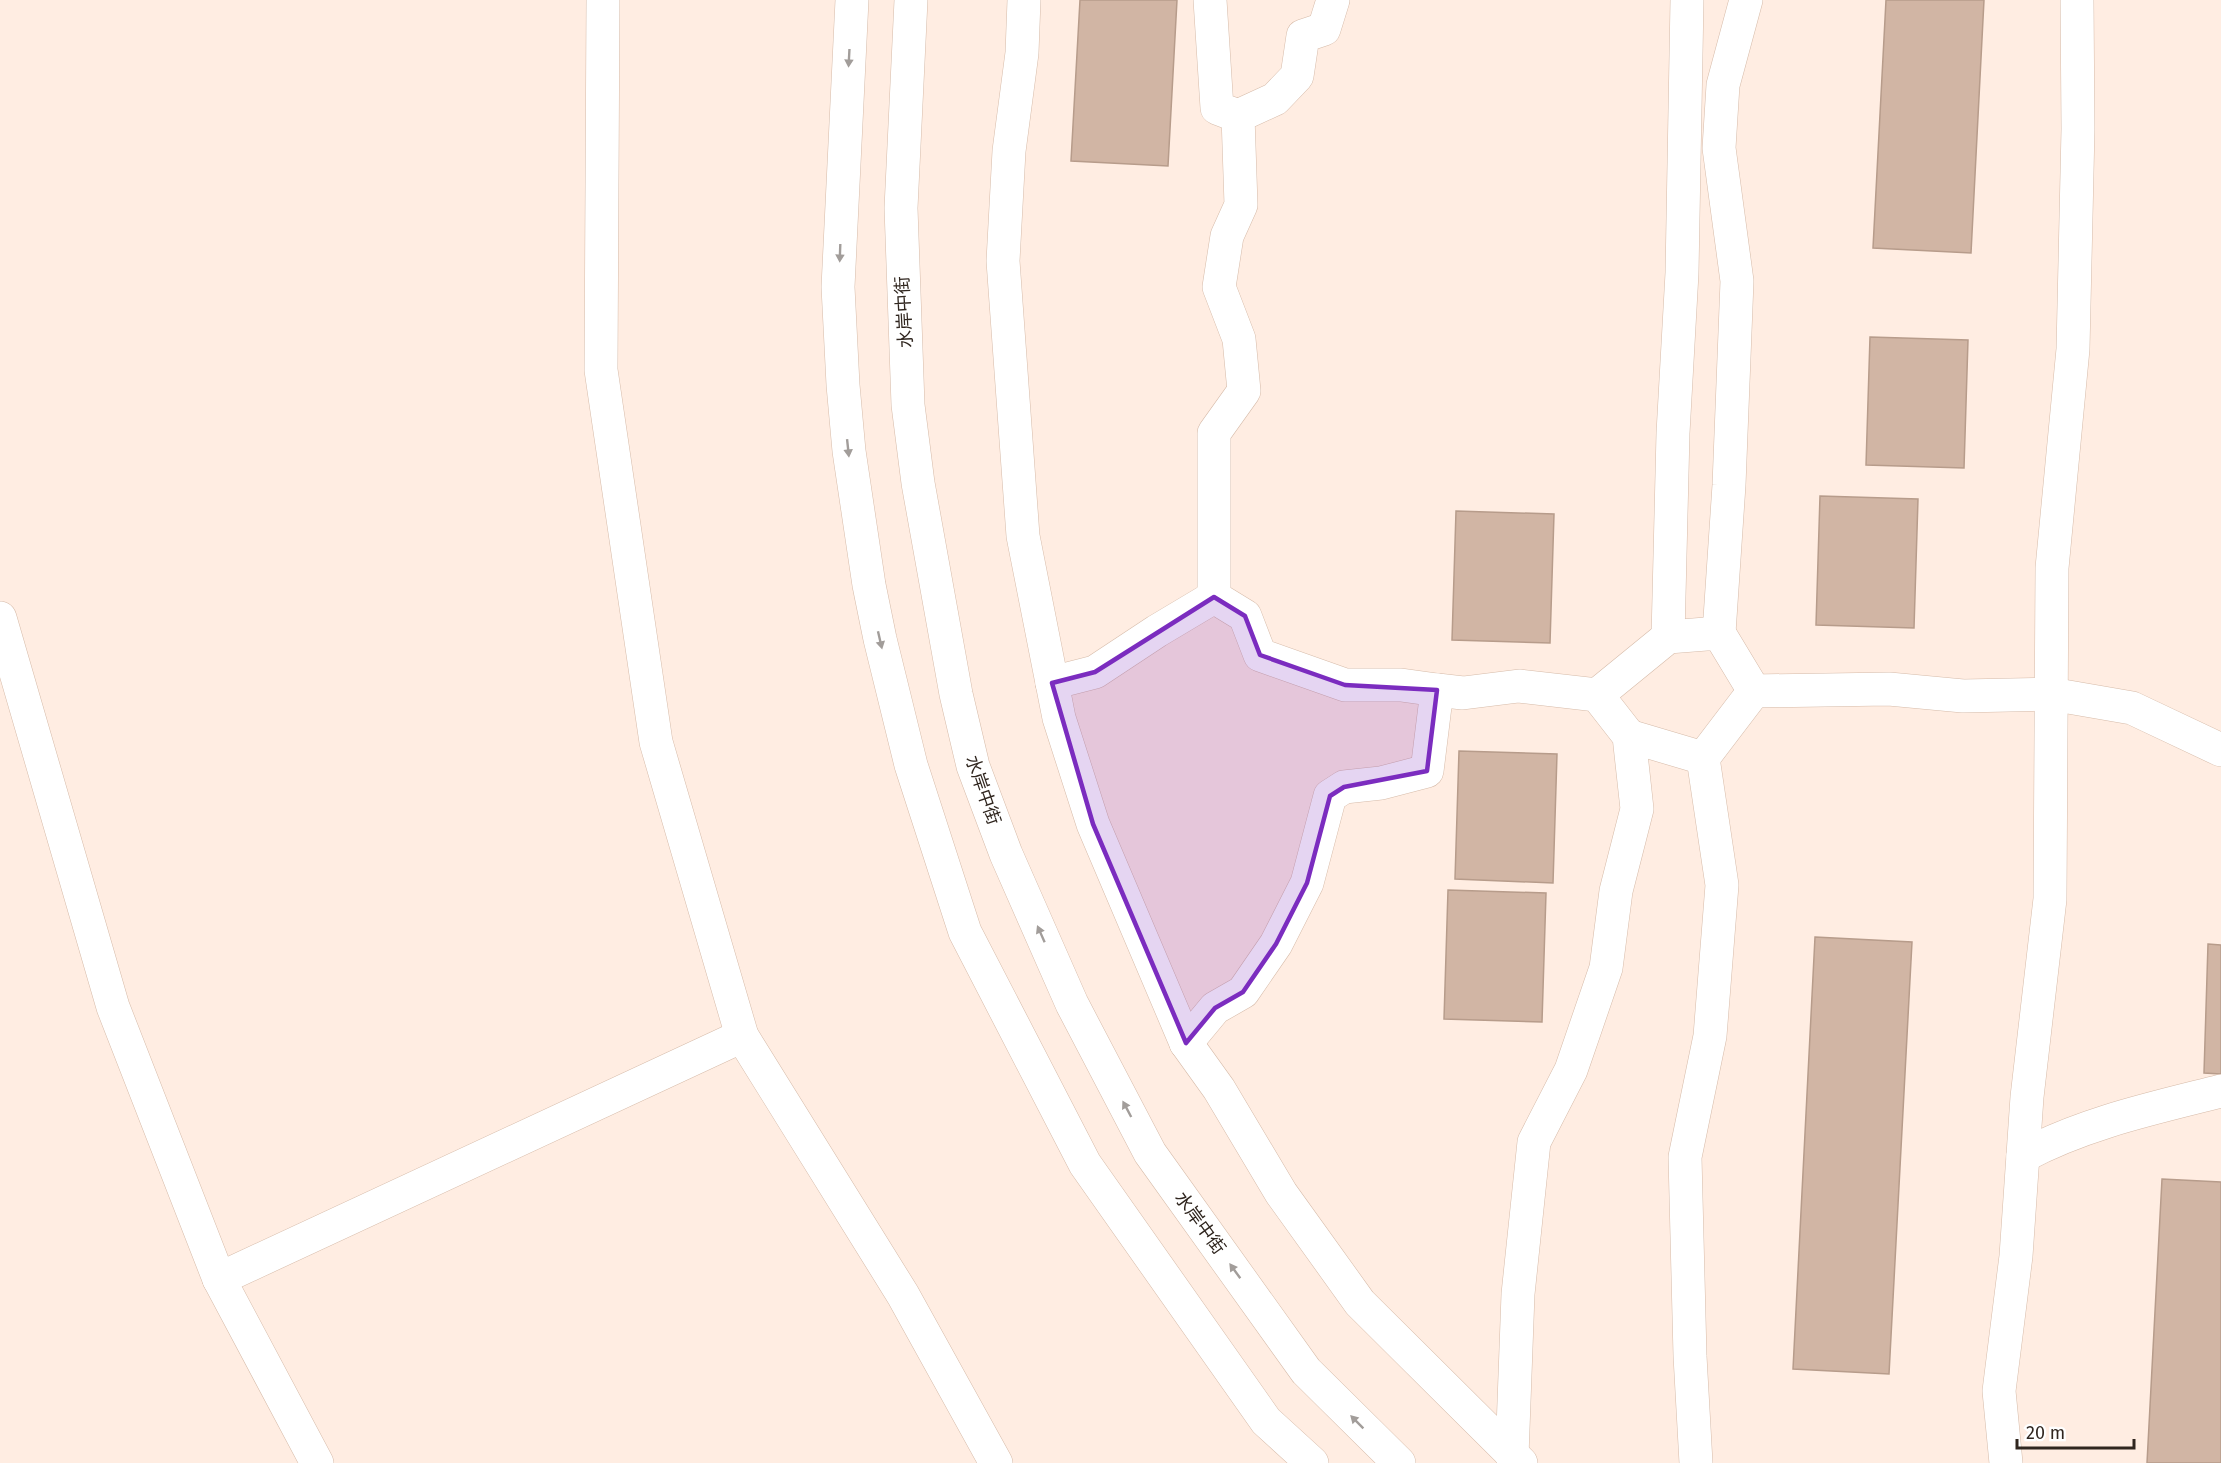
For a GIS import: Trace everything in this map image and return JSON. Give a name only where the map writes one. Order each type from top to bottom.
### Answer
[{"type":"street","points":[[603,0],[601,370],[656,742],[742,1036],[903,1295],[996,1463]]},
{"type":"street","points":[[852,0],[838,287],[843,385],[849,451],[869,585],[879,639],[911,765],[965,932],[1085,1164],[1266,1421],[1312,1463]]},
{"type":"street","name":"水岸中街","points":[[911,0],[901,208],[908,405],[918,483],[956,694],[973,766],[1006,854],[1072,1004],[1150,1153],[1306,1371],[1399,1463]]},
{"type":"street","points":[[1024,0],[1022,53],[1009,151],[1003,261],[1023,536],[1059,718],[1093,824],[1186,1043],[1219,1089],[1281,1193],[1360,1303],[1516,1459]]},
{"type":"street","points":[[1210,0],[1216,108],[1238,116],[1275,99],[1297,76],[1303,36],[1324,29],[1333,0]]},
{"type":"street","points":[[1668,637],[1673,433],[1682,273],[1687,0]]},
{"type":"street","points":[[1746,0],[1723,85],[1719,148],[1737,281],[1730,485],[1719,633],[1754,691]]},
{"type":"street","points":[[2006,1463],[1999,1391],[2016,1256],[2027,1097],[2050,899],[2052,568],[2073,349],[2078,129],[2078,0]]},
{"type":"street","points":[[1214,597],[1214,433],[1244,391],[1239,339],[1219,287],[1227,236],[1241,205],[1238,116]]},
{"type":"street","points":[[1052,683],[1095,672],[1214,597]]},
{"type":"street","points":[[1214,597],[1245,616],[1260,656],[1345,685],[1401,685],[1463,693],[1519,686],[1597,695],[1629,736],[1637,809],[1616,891],[1606,968],[1570,1070],[1534,1142],[1518,1294],[1516,1459]]},
{"type":"street","points":[[0,618],[113,1007],[219,1279],[317,1463]]},
{"type":"street","points":[[1597,695],[1668,637],[1719,633]]},
{"type":"street","points":[[1754,691],[1889,689],[1963,696],[2051,694],[2132,708],[2221,750]]},
{"type":"street","points":[[1186,1043],[1215,1008],[1243,992],[1276,944],[1307,883],[1329,796],[1344,787],[1381,783],[1427,771],[1437,690]]},
{"type":"street","points":[[1696,1463],[1690,1356],[1685,1157],[1710,1036],[1722,885],[1703,758],[1754,691]]},
{"type":"street","points":[[1629,736],[1703,758]]},
{"type":"street","points":[[219,1279],[742,1036]]},
{"type":"street","points":[[2023,1156],[2050,1142],[2149,1109],[2221,1091]]},
{"type":"highlighted area","points":[[1214,597],[1245,616],[1260,655],[1345,685],[1437,690],[1427,771],[1344,787],[1330,796],[1307,883],[1276,944],[1243,992],[1215,1008],[1186,1043],[1093,824],[1052,683],[1095,672]]},
{"type":"building","points":[[1080,0],[1177,0],[1168,166],[1071,161]]},
{"type":"building","points":[[1886,0],[1984,0],[1971,253],[1873,248]]},
{"type":"building","points":[[1870,337],[1968,340],[1964,468],[1866,465]]},
{"type":"building","points":[[1820,496],[1918,499],[1914,628],[1816,625]]},
{"type":"building","points":[[1456,511],[1554,514],[1550,643],[1452,640]]},
{"type":"building","points":[[1459,751],[1557,754],[1553,883],[1455,879]]},
{"type":"building","points":[[1448,890],[1546,893],[1542,1022],[1444,1019]]},
{"type":"building","points":[[1815,937],[1912,942],[1889,1374],[1793,1369]]},
{"type":"building","points":[[2208,944],[2221,945],[2221,1074],[2204,1073]]},
{"type":"building","points":[[2162,1179],[2221,1182],[2221,1463],[2147,1463]]}]
